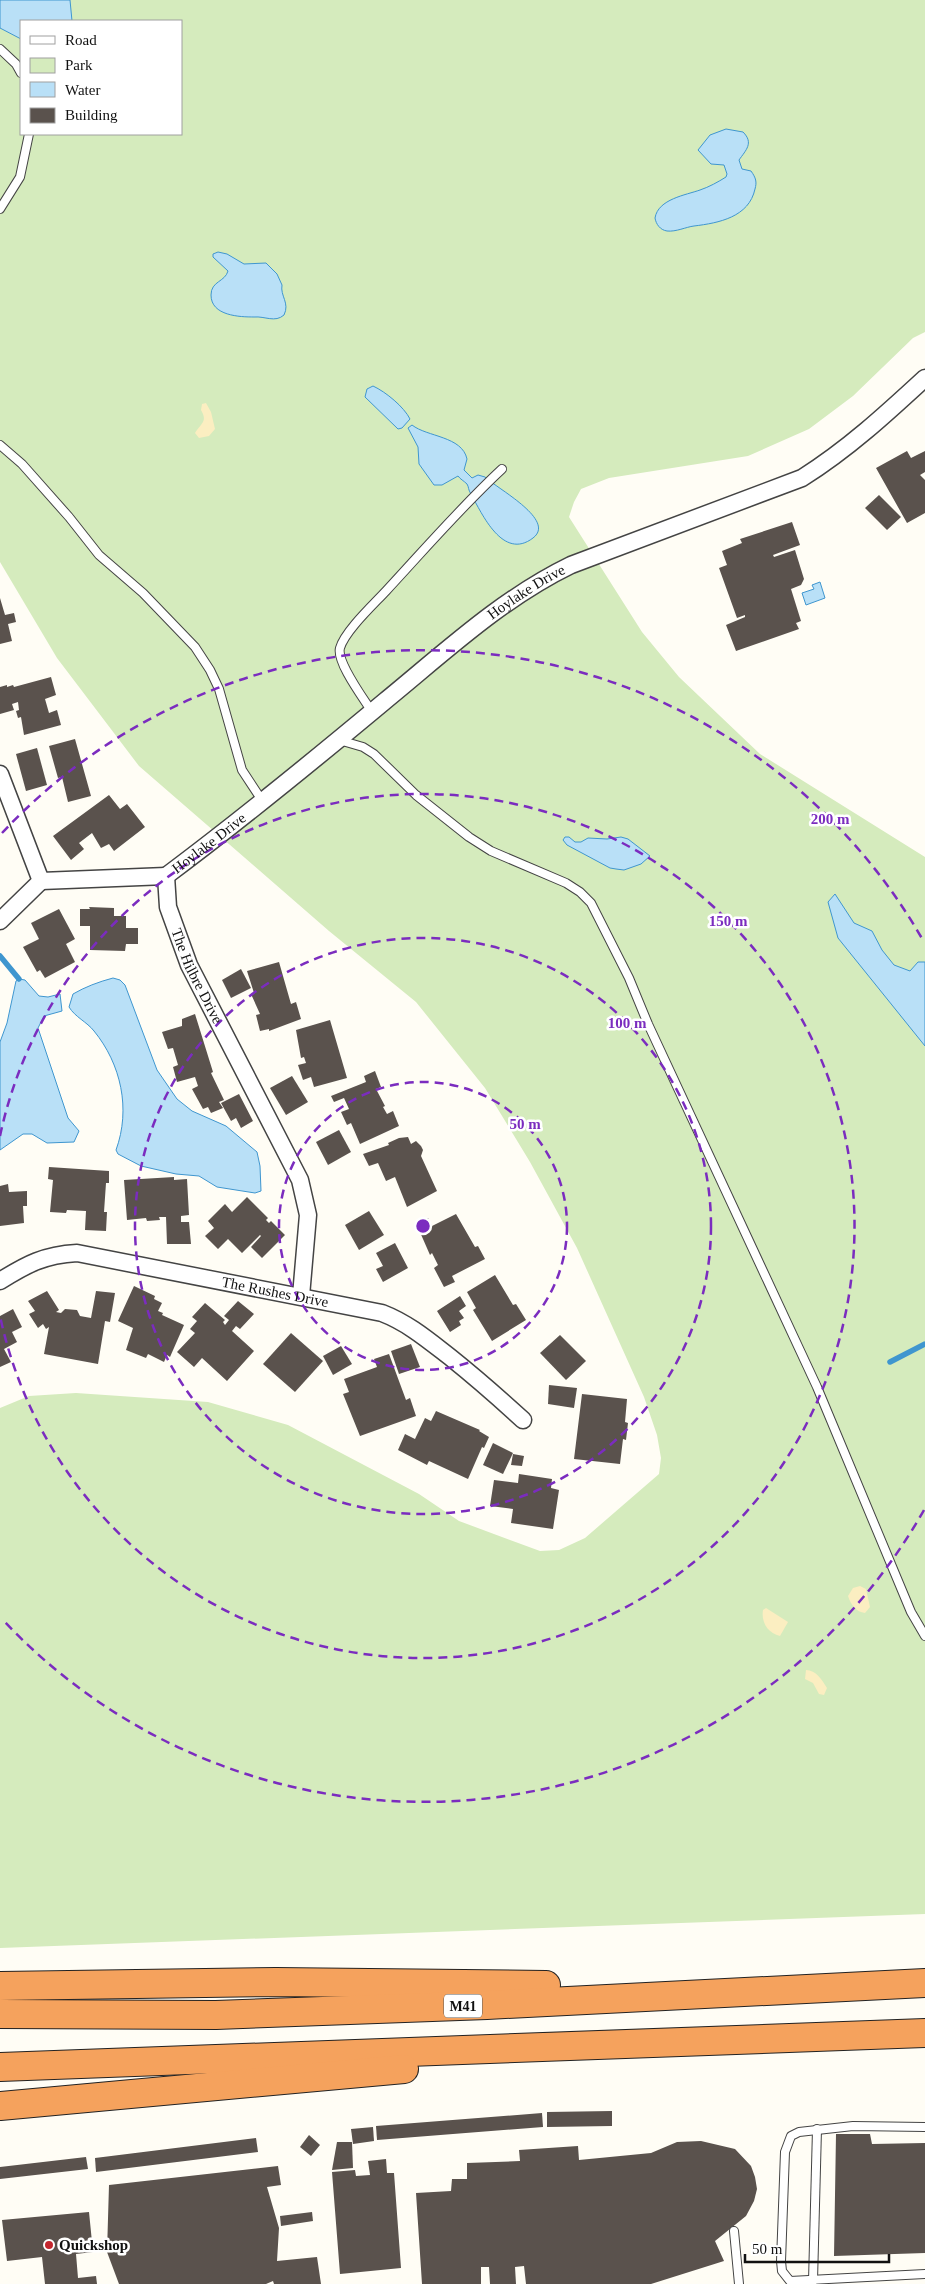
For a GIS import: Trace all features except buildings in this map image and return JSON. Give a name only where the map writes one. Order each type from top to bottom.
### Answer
[{"type":"highway","points":[[0,1986],[276,1982],[820,1988]]},
{"type":"highway","name":"M41","points":[[0,2014],[225,2014],[487,2005],[925,1983]]},
{"type":"highway","points":[[0,2067],[925,2033]]},
{"type":"highway","points":[[0,2106],[699,2042]]},
{"type":"street","name":"Hoylake Drive","points":[[166,876],[263,802],[501,605],[527,588],[571,565],[802,478],[830,460],[871,428],[925,378]]},
{"type":"street","points":[[0,774],[41,881]]},
{"type":"street","points":[[0,921],[41,881],[166,876]]},
{"type":"street","name":"The Hilbre Drive","points":[[166,876],[168,907],[189,965],[300,1180],[308,1215],[301,1296]]},
{"type":"street","name":"The Rushes Drive","points":[[0,1281],[36,1260],[56,1254],[77,1252],[382,1313],[398,1319],[416,1330],[486,1386],[523,1420]]},
{"type":"lane","points":[[0,48],[16,64],[20,72]]},
{"type":"lane","points":[[0,209],[20,176],[29,135]]},
{"type":"lane","points":[[0,445],[22,464],[69,517],[99,555],[143,592],[195,648],[210,670],[219,689],[242,770],[263,802]]},
{"type":"lane","points":[[372,712],[344,667],[340,658],[340,648],[365,614],[468,502],[502,469]]},
{"type":"lane","points":[[339,740],[363,747],[374,754],[416,795],[469,837],[491,851],[566,883],[580,892],[591,903],[629,978],[648,1024],[786,1319],[827,1410],[911,1612],[925,1636]]},
{"type":"lane","points":[[925,2127],[853,2126],[799,2132],[791,2136],[785,2152],[782,2271],[790,2281],[800,2283],[925,2274]]},
{"type":"lane","points":[[813,2281],[817,2130]]},
{"type":"lane","points":[[734,2231],[739,2284]]},
{"type":"green space","points":[[0,0],[925,0],[925,332],[913,338],[853,396],[809,429],[748,456],[609,478],[581,489],[569,517],[642,632],[679,677],[760,754],[925,857],[925,1914],[0,1948],[0,1408],[29,1396],[76,1393],[208,1402],[288,1425],[419,1494],[459,1521],[540,1551],[559,1550],[585,1538],[659,1474],[661,1458],[657,1435],[644,1397],[577,1248],[530,1162],[485,1088],[416,1002],[329,931],[139,766],[57,658],[0,562]]},
{"type":"sand","points":[[206,403],[211,412],[215,429],[209,436],[199,438],[195,433],[204,420],[201,410],[202,404]]},
{"type":"sand","points":[[860,1586],[866,1589],[870,1607],[865,1613],[854,1608],[848,1596],[853,1588]]},
{"type":"sand","points":[[766,1608],[788,1622],[780,1636],[769,1630],[764,1623],[763,1610]]},
{"type":"sand","points":[[806,1670],[816,1674],[823,1682],[827,1688],[824,1695],[819,1694],[813,1683],[805,1679]]},
{"type":"water","points":[[0,0],[70,0],[72,20],[20,20],[20,38],[0,28]]},
{"type":"water","points":[[726,129],[743,132],[748,140],[748,146],[739,160],[742,169],[751,171],[755,178],[756,187],[752,199],[740,212],[723,220],[674,231],[660,228],[655,218],[661,206],[673,199],[717,183],[726,177],[724,165],[711,164],[698,150],[710,135]]},
{"type":"water","points":[[218,252],[227,254],[244,264],[266,263],[277,274],[282,285],[286,307],[284,315],[277,319],[241,317],[227,314],[216,307],[212,302],[213,287],[228,271],[213,257],[213,254]]},
{"type":"water","points":[[373,386],[394,400],[407,414],[410,419],[402,428],[398,429],[365,397],[367,389]]},
{"type":"water","points":[[412,425],[451,441],[458,446],[464,451],[467,459],[464,470],[472,478],[478,475],[485,477],[522,505],[537,522],[538,531],[533,538],[522,544],[512,544],[503,539],[488,523],[470,493],[467,484],[458,476],[442,485],[434,485],[419,464],[418,447],[408,428]]},
{"type":"water","points":[[820,582],[825,598],[806,605],[802,593],[814,589],[812,585]]},
{"type":"water","points":[[565,837],[569,837],[575,842],[581,842],[588,838],[607,839],[621,837],[628,839],[650,856],[641,864],[624,870],[610,868],[567,845],[563,840]]},
{"type":"water","points":[[835,894],[854,923],[872,931],[882,950],[894,965],[910,971],[918,962],[925,962],[925,1046],[838,938],[828,902]]},
{"type":"water","points":[[113,978],[120,980],[125,985],[157,1070],[177,1099],[192,1111],[226,1126],[257,1152],[260,1166],[261,1191],[255,1193],[217,1187],[199,1176],[176,1174],[141,1166],[118,1154],[116,1150],[123,1119],[123,1103],[117,1072],[111,1058],[94,1031],[74,1014],[69,1007],[73,994]]},
{"type":"water","points":[[19,979],[25,980],[39,996],[48,997],[60,994],[62,1011],[44,1016],[38,1028],[68,1118],[79,1131],[74,1142],[47,1143],[32,1134],[23,1134],[0,1150],[0,1042],[7,1023],[16,981]]},
{"type":"waterway","points":[[0,956],[19,979]]},
{"type":"waterway","points":[[890,1362],[925,1344]]},
{"type":"place","name":"Quickshop","points":[[49,2245]]}]
